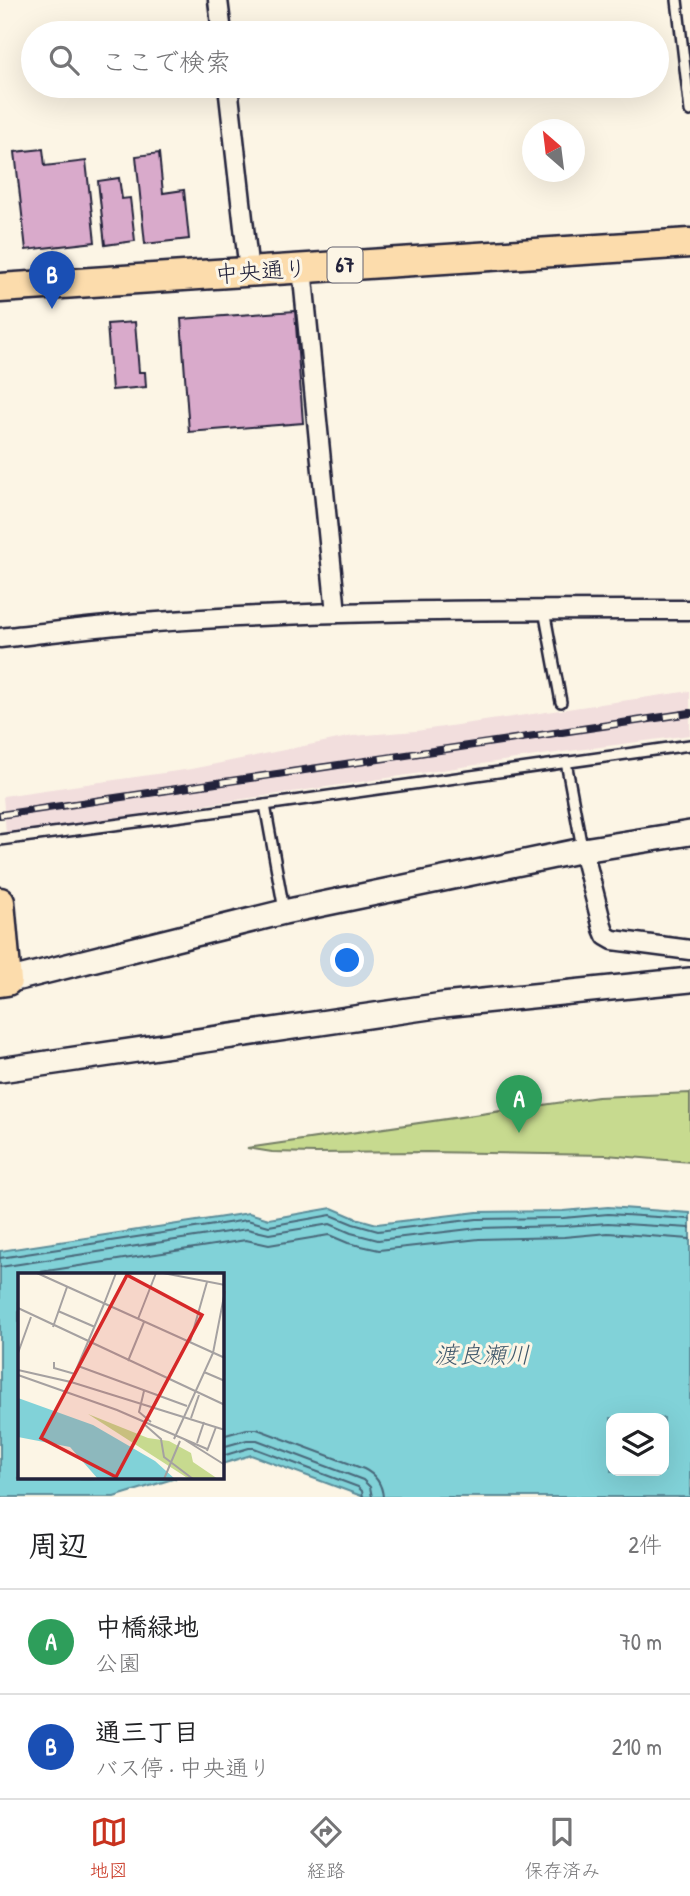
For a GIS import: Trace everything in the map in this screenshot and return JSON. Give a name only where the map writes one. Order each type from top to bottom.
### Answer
[{"type":"main road","name":"中央通り","points":[[0,288],[690,243]]},
{"type":"main road","points":[[0,902],[3,981]]},
{"type":"street","points":[[218,0],[221,21]]},
{"type":"street","points":[[229,98],[249,272]]},
{"type":"street","points":[[302,268],[336,613]]},
{"type":"street","points":[[0,638],[142,623],[336,613],[690,610]]},
{"type":"street","points":[[3,981],[284,912],[583,850],[690,833]]},
{"type":"street","points":[[583,850],[606,936],[613,940],[690,950]]},
{"type":"street","points":[[0,1070],[443,1005],[690,980]]},
{"type":"lane","points":[[677,0],[690,111]]},
{"type":"lane","points":[[544,610],[561,702]]},
{"type":"lane","points":[[0,840],[690,745]]},
{"type":"lane","points":[[566,762],[583,850]]},
{"type":"lane","points":[[265,805],[284,912]]},
{"type":"shaded area","points":[[690,691],[690,735],[6,834],[3,796],[191,769],[353,736],[416,731]]},
{"type":"green space","points":[[690,1093],[690,1162],[606,1155],[315,1153],[272,1152],[247,1148],[598,1097]]},
{"type":"water","name":"渡良瀬川","points":[[608,1207],[690,1213],[690,1497],[364,1497],[251,1455],[224,1463],[224,1273],[18,1273],[18,1479],[173,1479],[114,1497],[0,1497],[0,1251],[249,1213],[269,1219],[332,1208],[377,1224],[477,1212],[563,1211]]},
{"type":"building","points":[[43,149],[45,166],[86,161],[95,242],[26,250],[15,152]]},
{"type":"building","points":[[159,153],[163,193],[184,190],[189,239],[145,244],[136,156]]},
{"type":"building","points":[[119,178],[122,199],[130,198],[135,241],[105,245],[98,181]]},
{"type":"building","points":[[295,311],[303,423],[189,432],[181,319]]},
{"type":"building","points":[[135,322],[139,372],[145,372],[146,387],[112,390],[107,324]]},
{"type":"railway","points":[[0,815],[690,713]]},
{"type":"place","name":"通三丁目","points":[[52,309]]},
{"type":"place","name":"中橋緑地","points":[[519,1133]]}]
